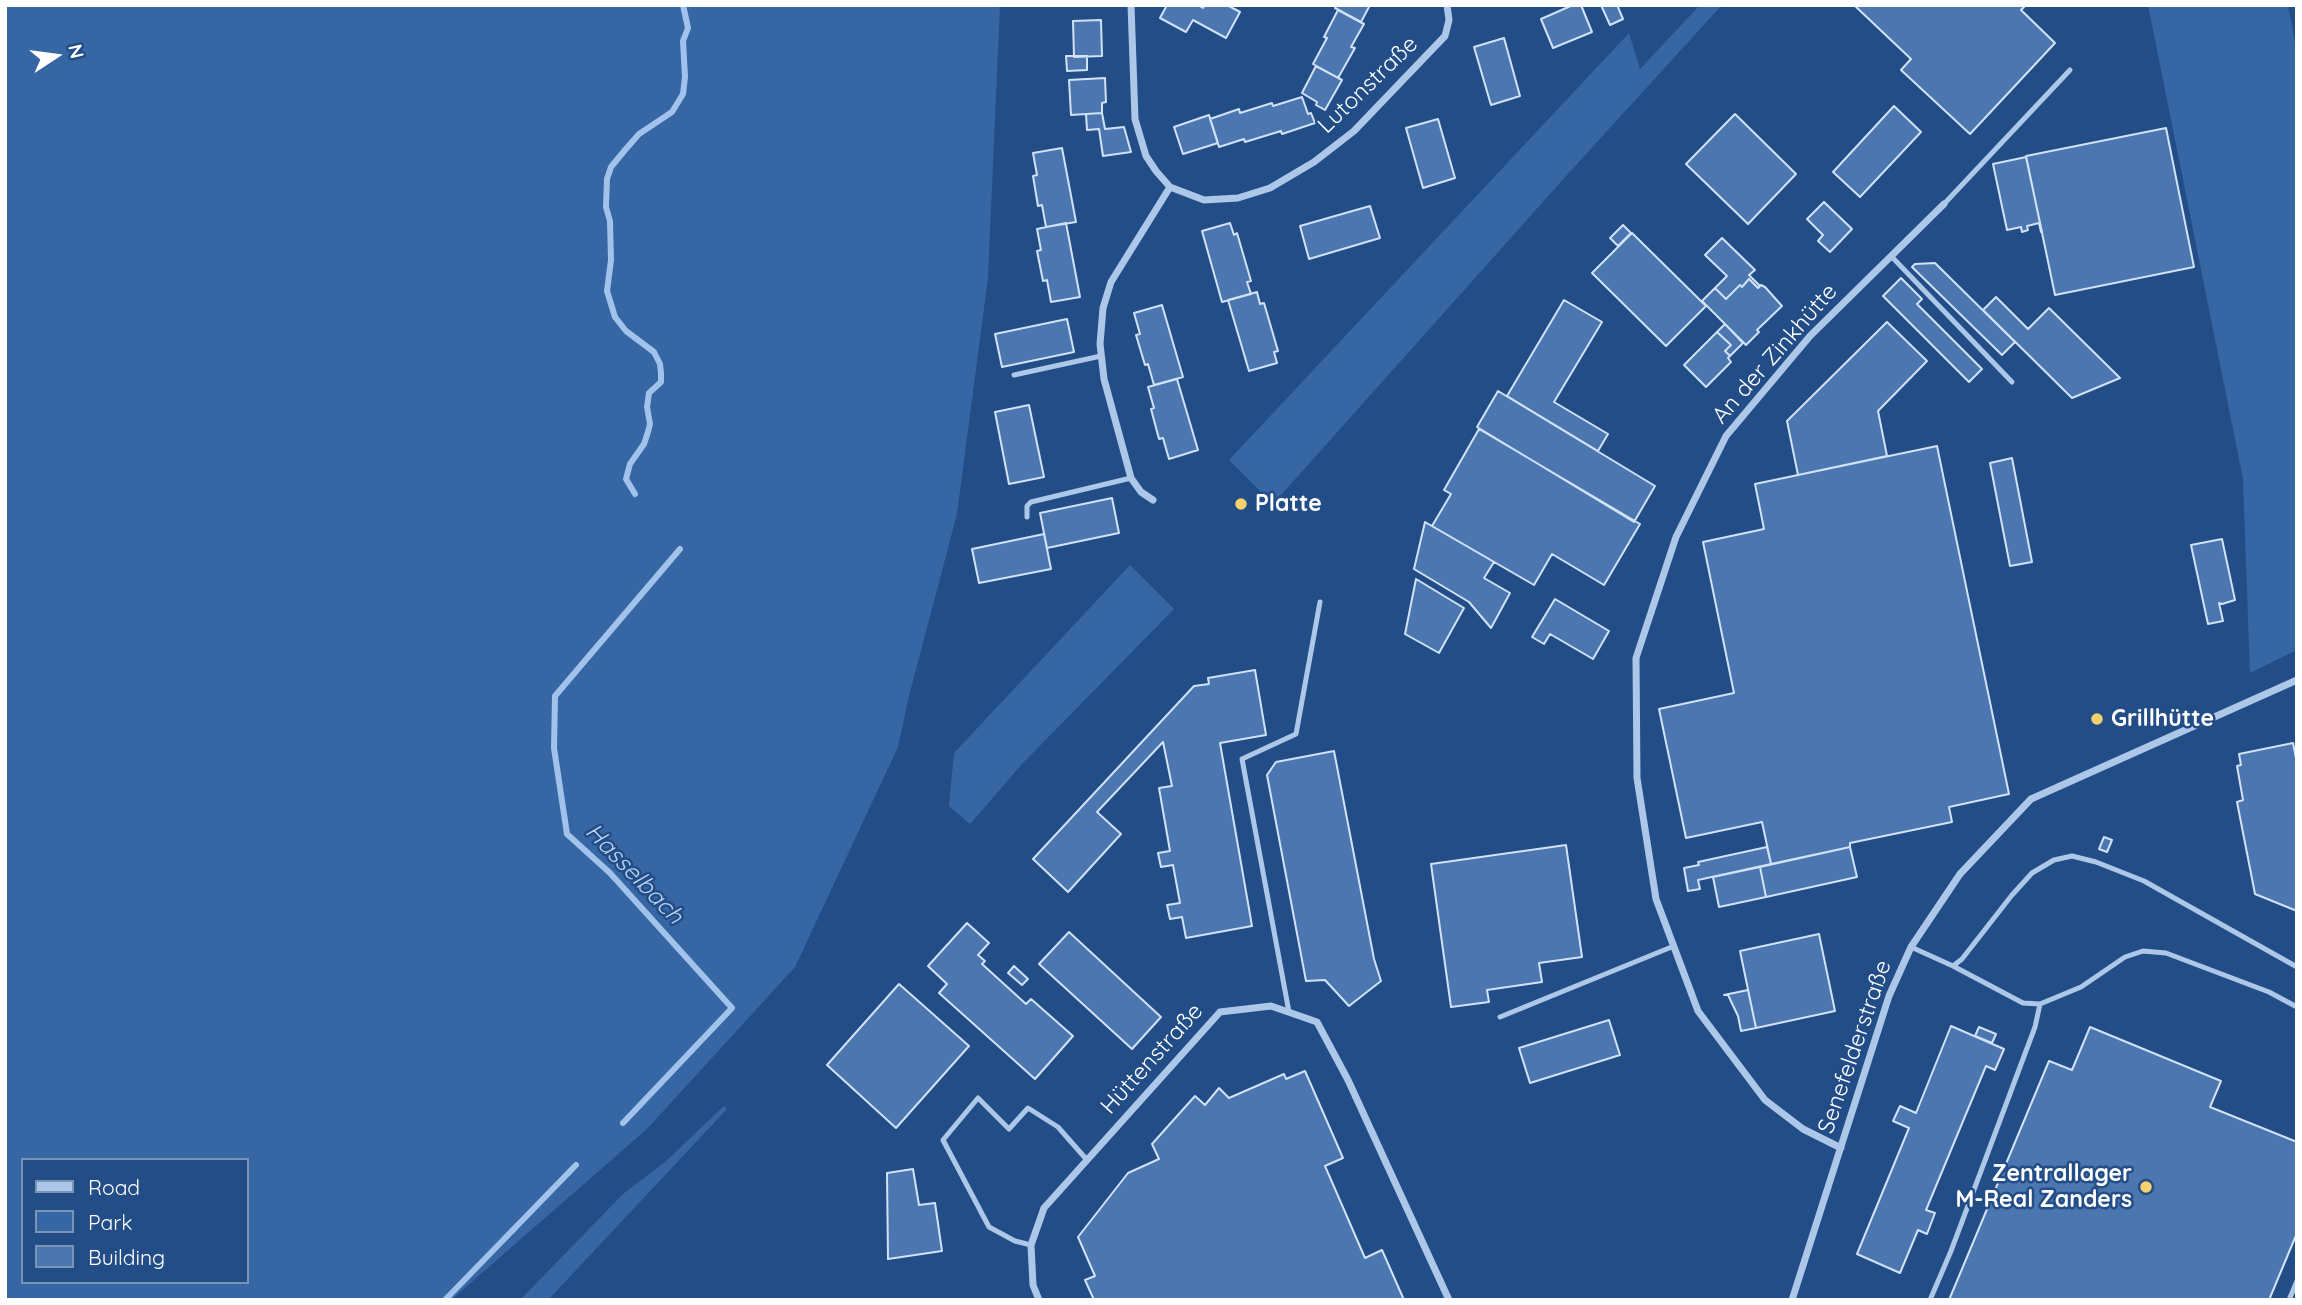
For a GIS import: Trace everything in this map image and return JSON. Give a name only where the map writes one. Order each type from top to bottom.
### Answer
[{"type":"street","points":[[1131,5],[1135,119],[1146,156],[1170,187],[1111,282],[1100,325],[1101,356],[1104,379],[1130,478],[1141,492],[1153,500]]},
{"type":"street","name":"Lutonstraße","points":[[1170,187],[1204,200],[1238,198],[1270,188],[1314,162],[1354,131],[1445,36],[1450,20],[1447,5]]},
{"type":"street","name":"An der Zinkhütte","points":[[1841,1148],[1803,1129],[1765,1100],[1698,1011],[1656,899],[1637,778],[1636,658],[1676,537],[1726,436],[1810,336],[1944,204]]},
{"type":"street","name":"Senefelderstraße","points":[[1792,1300],[1889,996],[1911,947],[1960,874],[2031,799],[2297,680]]},
{"type":"street","name":"Hüttenstraße","points":[[1039,1300],[1032,1285],[1031,1245],[1044,1208],[1220,1012],[1271,1006],[1317,1022],[1348,1080],[1449,1300]]},
{"type":"lane","points":[[1944,204],[2070,70]]},
{"type":"lane","points":[[1891,257],[2012,382]]},
{"type":"lane","points":[[1014,375],[1101,356]]},
{"type":"lane","points":[[1027,517],[1027,506],[1031,502],[1130,478]]},
{"type":"lane","points":[[1289,1012],[1242,760],[1296,734],[1320,602]]},
{"type":"lane","points":[[1954,966],[2026,879],[2045,863],[2072,856],[2096,862],[2144,881],[2297,967]]},
{"type":"lane","points":[[1500,1017],[1674,946]]},
{"type":"lane","points":[[1911,947],[1954,966],[2022,1003],[2040,1004],[2081,987],[2124,957],[2143,951],[2166,953],[2208,968],[2269,992],[2297,1007]]},
{"type":"lane","points":[[1930,1300],[2035,1027],[2040,1004]]},
{"type":"lane","points":[[1031,1245],[1015,1241],[989,1227],[943,1140],[978,1098],[1009,1129],[1028,1108],[1058,1127],[1087,1160]]},
{"type":"lane","points":[[2289,1300],[2297,1281]]},
{"type":"green space","points":[[5,5],[1000,5],[988,278],[957,514],[898,747],[795,967],[647,1129],[451,1300],[5,1300]]},
{"type":"green space","points":[[1700,5],[1722,5],[1273,504],[1229,460],[1629,33],[1640,69]]},
{"type":"green space","points":[[2148,5],[2288,5],[2297,54],[2297,650],[2250,673],[2243,479]]},
{"type":"green space","points":[[1130,565],[1174,609],[1023,763],[970,824],[949,806],[954,753]]},
{"type":"green space","points":[[724,1106],[727,1109],[548,1300],[520,1300],[623,1194],[665,1162]]},
{"type":"building","points":[[1167,5],[1198,5],[1203,8],[1205,5],[1227,5],[1240,12],[1226,38],[1193,20],[1186,32],[1160,18]]},
{"type":"building","points":[[1337,5],[1370,5],[1361,22],[1335,8]]},
{"type":"building","points":[[1573,5],[1581,5],[1592,32],[1553,48],[1541,19]]},
{"type":"building","points":[[1601,5],[1617,5],[1623,19],[1610,25]]},
{"type":"building","points":[[1854,5],[2026,5],[2021,10],[2055,43],[1970,134],[1901,70],[1911,59]]},
{"type":"building","points":[[1338,10],[1364,24],[1351,47],[1355,48],[1338,78],[1313,64]]},
{"type":"building","points":[[1101,20],[1102,56],[1074,57],[1073,21]]},
{"type":"building","points":[[1504,38],[1520,96],[1491,105],[1474,47]]},
{"type":"building","points":[[1066,56],[1087,56],[1087,70],[1067,71]]},
{"type":"building","points":[[1316,66],[1342,80],[1325,110],[1302,93]]},
{"type":"building","points":[[1105,78],[1106,102],[1102,103],[1102,113],[1071,115],[1069,80]]},
{"type":"building","points":[[1302,97],[1308,114],[1311,113],[1315,123],[1282,134],[1281,131],[1219,147],[1210,119],[1239,109],[1240,113]]},
{"type":"building","points":[[1894,106],[1921,132],[1860,197],[1833,172]]},
{"type":"building","points":[[1102,113],[1105,129],[1124,127],[1131,152],[1103,156],[1099,129],[1087,130],[1086,114]]},
{"type":"building","points":[[1735,114],[1796,174],[1748,224],[1686,164]]},
{"type":"building","points":[[1209,115],[1218,143],[1183,154],[1174,127]]},
{"type":"building","points":[[1438,119],[1455,178],[1423,188],[1406,128]]},
{"type":"building","points":[[2166,128],[2194,267],[2055,295],[2026,156]]},
{"type":"building","points":[[1062,148],[1076,222],[1046,227],[1042,205],[1038,206],[1033,176],[1037,175],[1033,153]]},
{"type":"building","points":[[2026,157],[2042,232],[2039,223],[2027,226],[2028,230],[2022,232],[2021,227],[2007,230],[1993,164]]},
{"type":"building","points":[[1824,202],[1852,229],[1830,252],[1818,241],[1823,235],[1807,219]]},
{"type":"building","points":[[1370,206],[1380,238],[1309,259],[1300,226]]},
{"type":"building","points":[[1066,223],[1080,297],[1051,302],[1047,280],[1043,281],[1037,251],[1041,250],[1037,229]]},
{"type":"building","points":[[1230,223],[1234,235],[1237,233],[1251,281],[1247,282],[1251,294],[1222,302],[1202,231]]},
{"type":"building","points":[[1623,225],[1631,233],[1618,246],[1610,238]]},
{"type":"building","points":[[1632,233],[1706,306],[1666,346],[1592,273]]},
{"type":"building","points":[[1722,238],[1755,270],[1749,275],[1760,286],[1758,288],[1749,279],[1726,299],[1715,288],[1727,276],[1705,255]]},
{"type":"building","points":[[1935,263],[2015,342],[2002,355],[1912,267],[1915,264]]},
{"type":"building","points":[[1901,278],[1922,299],[1917,304],[1982,369],[1969,382],[1883,296]]},
{"type":"building","points":[[1749,279],[1758,288],[1761,285],[1765,287],[1782,306],[1746,345],[1702,301],[1715,288],[1726,299]]},
{"type":"building","points":[[1257,292],[1260,304],[1264,303],[1278,351],[1274,352],[1277,363],[1249,371],[1228,300]]},
{"type":"building","points":[[1996,297],[2028,329],[2049,308],[2120,378],[2072,398],[1983,310]]},
{"type":"building","points":[[1564,300],[1602,322],[1554,402],[1608,434],[1598,451],[1507,396]]},
{"type":"building","points":[[1162,305],[1183,377],[1154,385],[1136,335],[1140,334],[1134,313]]},
{"type":"building","points":[[1067,319],[1074,352],[1002,367],[995,334]]},
{"type":"building","points":[[1887,322],[1927,361],[1878,411],[1887,456],[1798,475],[1787,421]]},
{"type":"building","points":[[1725,324],[1743,343],[1730,356],[1725,351],[1731,345],[1717,332]]},
{"type":"building","points":[[1717,332],[1731,345],[1725,351],[1731,362],[1706,387],[1684,365]]},
{"type":"building","points":[[1177,379],[1198,450],[1169,459],[1163,438],[1159,439],[1148,387]]},
{"type":"building","points":[[1498,391],[1655,486],[1634,522],[1477,427]]},
{"type":"building","points":[[1029,405],[1044,477],[1009,484],[995,412]]},
{"type":"building","points":[[1479,429],[1640,524],[1604,585],[1552,554],[1534,585],[1432,526],[1451,494],[1444,490]]},
{"type":"building","points":[[1937,446],[2009,794],[1949,807],[1952,822],[1850,843],[1850,847],[1771,864],[1762,822],[1686,838],[1659,709],[1734,693],[1703,542],[1764,529],[1755,484]]},
{"type":"building","points":[[2012,458],[2032,562],[2010,566],[1990,463]]},
{"type":"building","points":[[1112,498],[1119,533],[1047,548],[1040,513]]},
{"type":"building","points":[[1425,522],[1494,562],[1484,578],[1510,593],[1491,628],[1469,602],[1414,569]]},
{"type":"building","points":[[1044,534],[1051,569],[979,583],[972,549]]},
{"type":"building","points":[[2222,539],[2235,600],[2219,603],[2223,621],[2208,624],[2191,545]]},
{"type":"building","points":[[1416,579],[1464,608],[1439,653],[1405,634]]},
{"type":"building","points":[[1555,599],[1609,631],[1593,659],[1550,634],[1544,644],[1532,637]]},
{"type":"building","points":[[1255,670],[1266,735],[1220,743],[1252,926],[1186,938],[1182,917],[1170,919],[1167,905],[1180,903],[1173,865],[1161,867],[1158,853],[1170,851],[1159,788],[1172,786],[1163,742],[1097,812],[1121,834],[1068,892],[1033,859],[1194,686],[1209,684],[1208,678]]},
{"type":"building","points":[[2293,743],[2297,763],[2297,911],[2255,894],[2237,802],[2243,800],[2237,766],[2241,765],[2239,754]]},
{"type":"building","points":[[1334,751],[1374,959],[1381,981],[1349,1006],[1325,980],[1306,981],[1267,775],[1276,762]]},
{"type":"building","points":[[2104,837],[2112,840],[2107,852],[2099,849]]},
{"type":"building","points":[[1566,845],[1582,957],[1539,963],[1542,982],[1487,990],[1489,1002],[1451,1007],[1431,864]]},
{"type":"building","points":[[1767,847],[1771,864],[1698,880],[1700,889],[1688,891],[1684,868],[1699,865],[1698,862]]},
{"type":"building","points":[[1850,847],[1857,877],[1766,897],[1760,867]]},
{"type":"building","points":[[1760,867],[1766,897],[1719,907],[1713,877]]},
{"type":"building","points":[[967,923],[989,943],[978,955],[985,961],[982,964],[1026,1004],[1031,999],[1073,1036],[1035,1079],[939,993],[947,984],[928,966]]},
{"type":"building","points":[[1069,932],[1161,1017],[1132,1049],[1039,964]]},
{"type":"building","points":[[1819,934],[1835,1011],[1756,1028],[1740,951]]},
{"type":"building","points":[[1014,966],[1028,979],[1022,985],[1008,973]]},
{"type":"building","points":[[899,984],[969,1046],[896,1128],[827,1065]]},
{"type":"building","points":[[1748,990],[1756,1028],[1741,1031],[1738,1016],[1728,995],[1724,995]]},
{"type":"building","points":[[1609,1020],[1620,1055],[1530,1083],[1519,1048]]},
{"type":"building","points":[[1951,1026],[2004,1049],[1995,1070],[1986,1066],[1926,1210],[1935,1213],[1927,1234],[1918,1230],[1900,1273],[1857,1254],[1909,1128],[1893,1121],[1900,1106],[1916,1113]]},
{"type":"building","points":[[1979,1027],[1996,1034],[1992,1043],[1975,1036]]},
{"type":"building","name":"Zentrallager M-Real Zanders","points":[[2090,1027],[2221,1081],[2210,1107],[2297,1142],[2297,1233],[2269,1300],[1949,1300],[2049,1061],[2072,1070]]},
{"type":"building","points":[[1305,1071],[1343,1158],[1325,1166],[1365,1258],[1382,1250],[1404,1300],[1094,1300],[1085,1280],[1095,1276],[1078,1237],[1128,1173],[1159,1159],[1152,1144],[1195,1096],[1205,1105],[1219,1088],[1229,1098],[1284,1074],[1286,1079]]},
{"type":"building","points":[[913,1169],[919,1205],[935,1203],[942,1251],[888,1259],[887,1173]]},
{"type":"waterway","name":"Hasselbach","points":[[635,494],[626,479],[630,464],[644,444],[648,432],[649,393],[661,382],[661,373],[654,352],[626,331],[615,317],[607,291],[611,260],[610,221],[606,207],[607,179],[611,167],[639,134],[672,112],[683,94],[683,41],[688,28],[683,5]]},
{"type":"waterway","name":"Hasselbach","points":[[623,1123],[732,1008],[610,873],[567,834],[554,748],[555,696],[680,549]]},
{"type":"waterway","name":"Hasselbach","points":[[445,1300],[576,1165]]},
{"type":"place","name":"Platte","points":[[1241,504]]},
{"type":"place","name":"Grillhütte","points":[[2097,719]]},
{"type":"place","name":"Zentrallager M-Real Zanders","points":[[2146,1187]]}]
